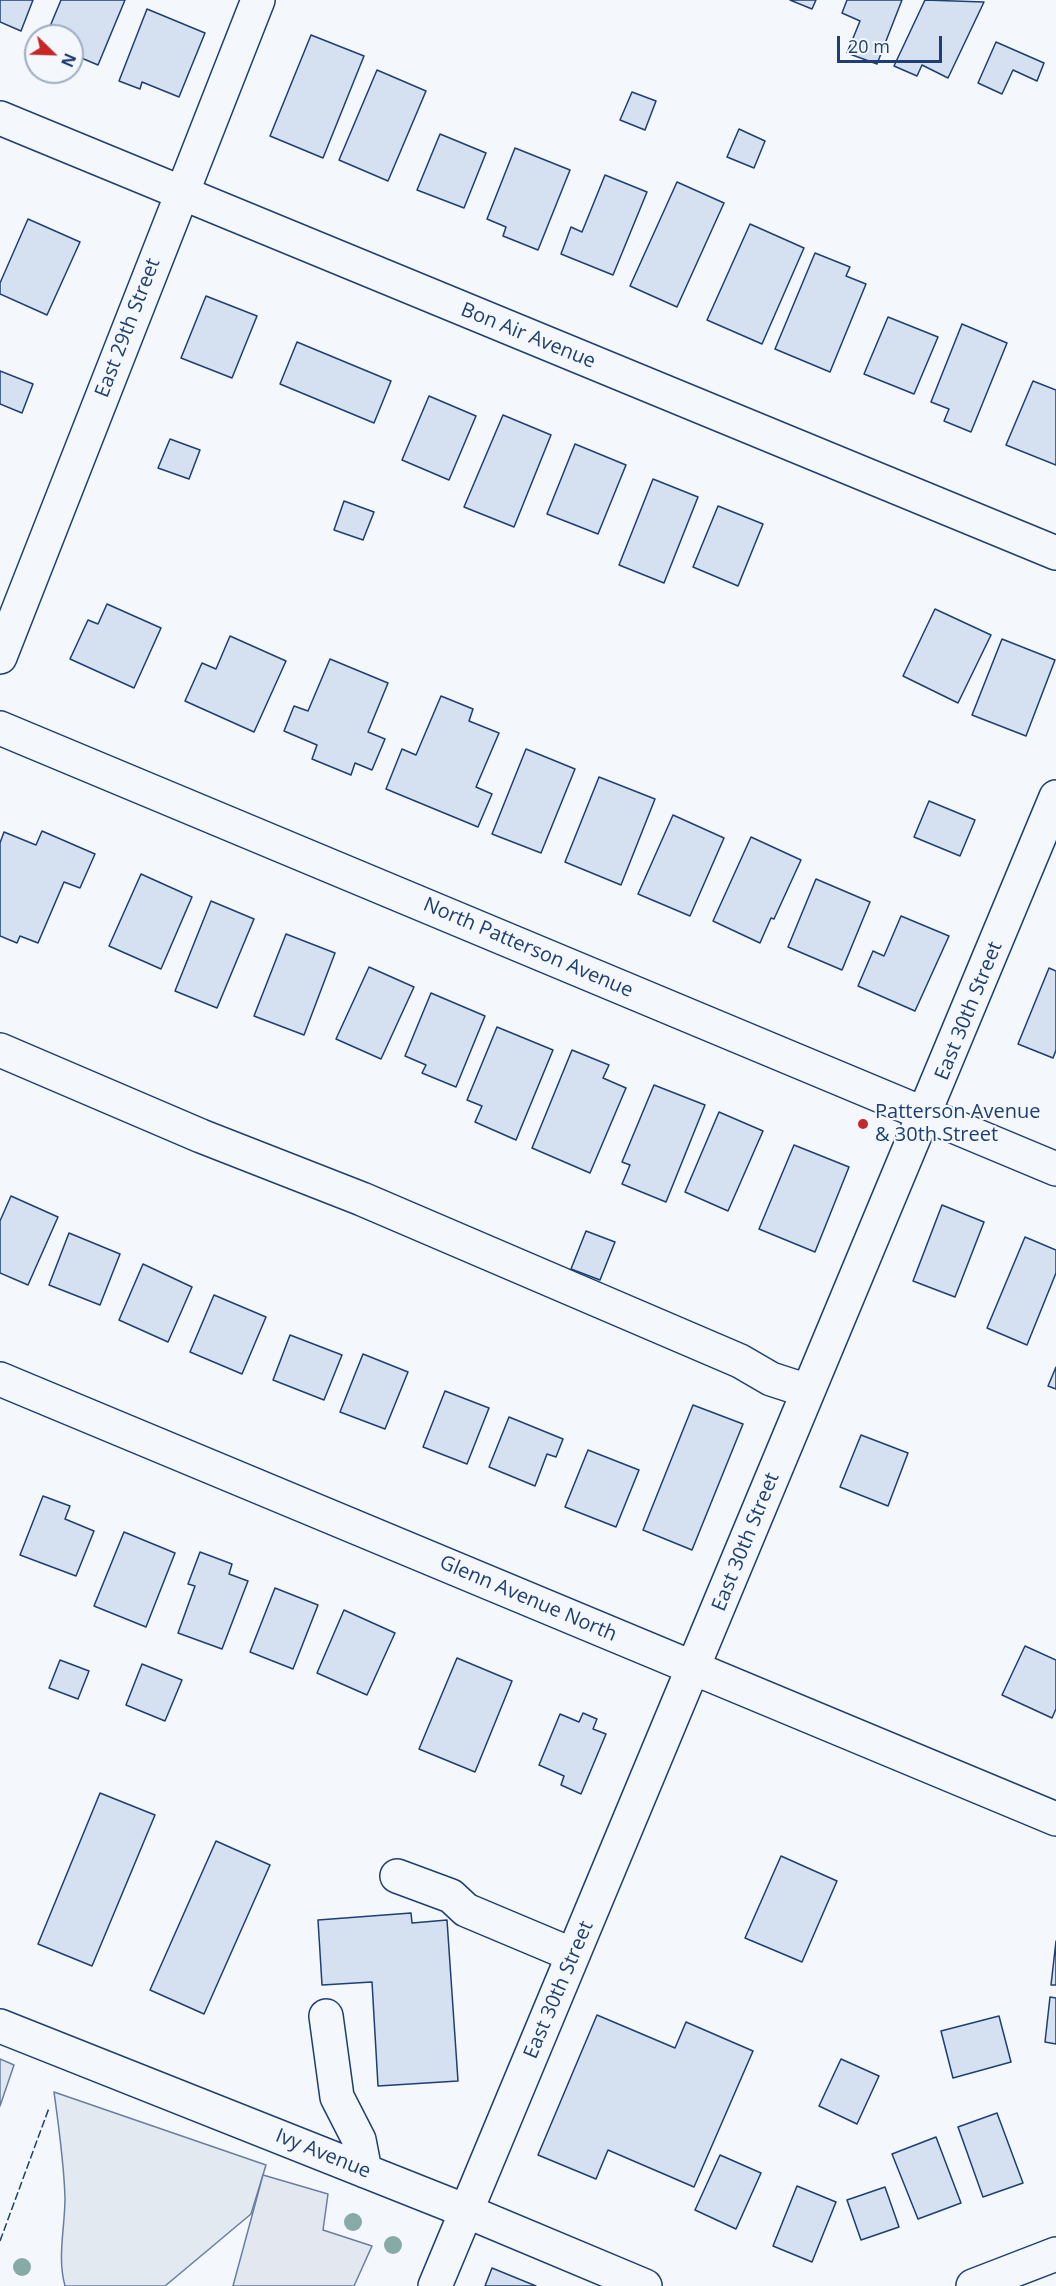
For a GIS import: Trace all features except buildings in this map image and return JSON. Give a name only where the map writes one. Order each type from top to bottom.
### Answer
[{"type":"street","name":"East 29th Street","points":[[0,657],[258,0]]},
{"type":"street","name":"Bon Air Avenue","points":[[0,118],[1056,553]]},
{"type":"street","name":"North Patterson Avenue","points":[[0,728],[1056,1169]]},
{"type":"street","name":"East 30th Street","points":[[435,2286],[808,1391],[926,1115],[1056,797]]},
{"type":"street","points":[[0,1050],[201,1136],[362,1199],[740,1361],[771,1379],[808,1391]]},
{"type":"street","name":"Glenn Avenue North","points":[[0,1379],[1056,1819]]},
{"type":"street","points":[[397,1876],[451,1896],[466,1910],[573,1955]]},
{"type":"street","points":[[326,2016],[337,2097],[359,2140],[365,2171]]},
{"type":"street","name":"Ivy Avenue","points":[[0,2026],[466,2211],[629,2282]]},
{"type":"street","points":[[973,2286],[1056,2254]]},
{"type":"shaded area","points":[[0,2059],[14,2065],[0,2106]]},
{"type":"shaded area","points":[[54,2092],[266,2165],[251,2214],[165,2286],[65,2286],[61,2253],[65,2209],[64,2185]]},
{"type":"shaded area","points":[[263,2175],[328,2194],[323,2230],[372,2246],[354,2286],[233,2286]]},
{"type":"fence","points":[[0,2241],[49,2108]]},
{"type":"place","name":"Patterson Avenue & 30th Street","points":[[863,1124]]}]
